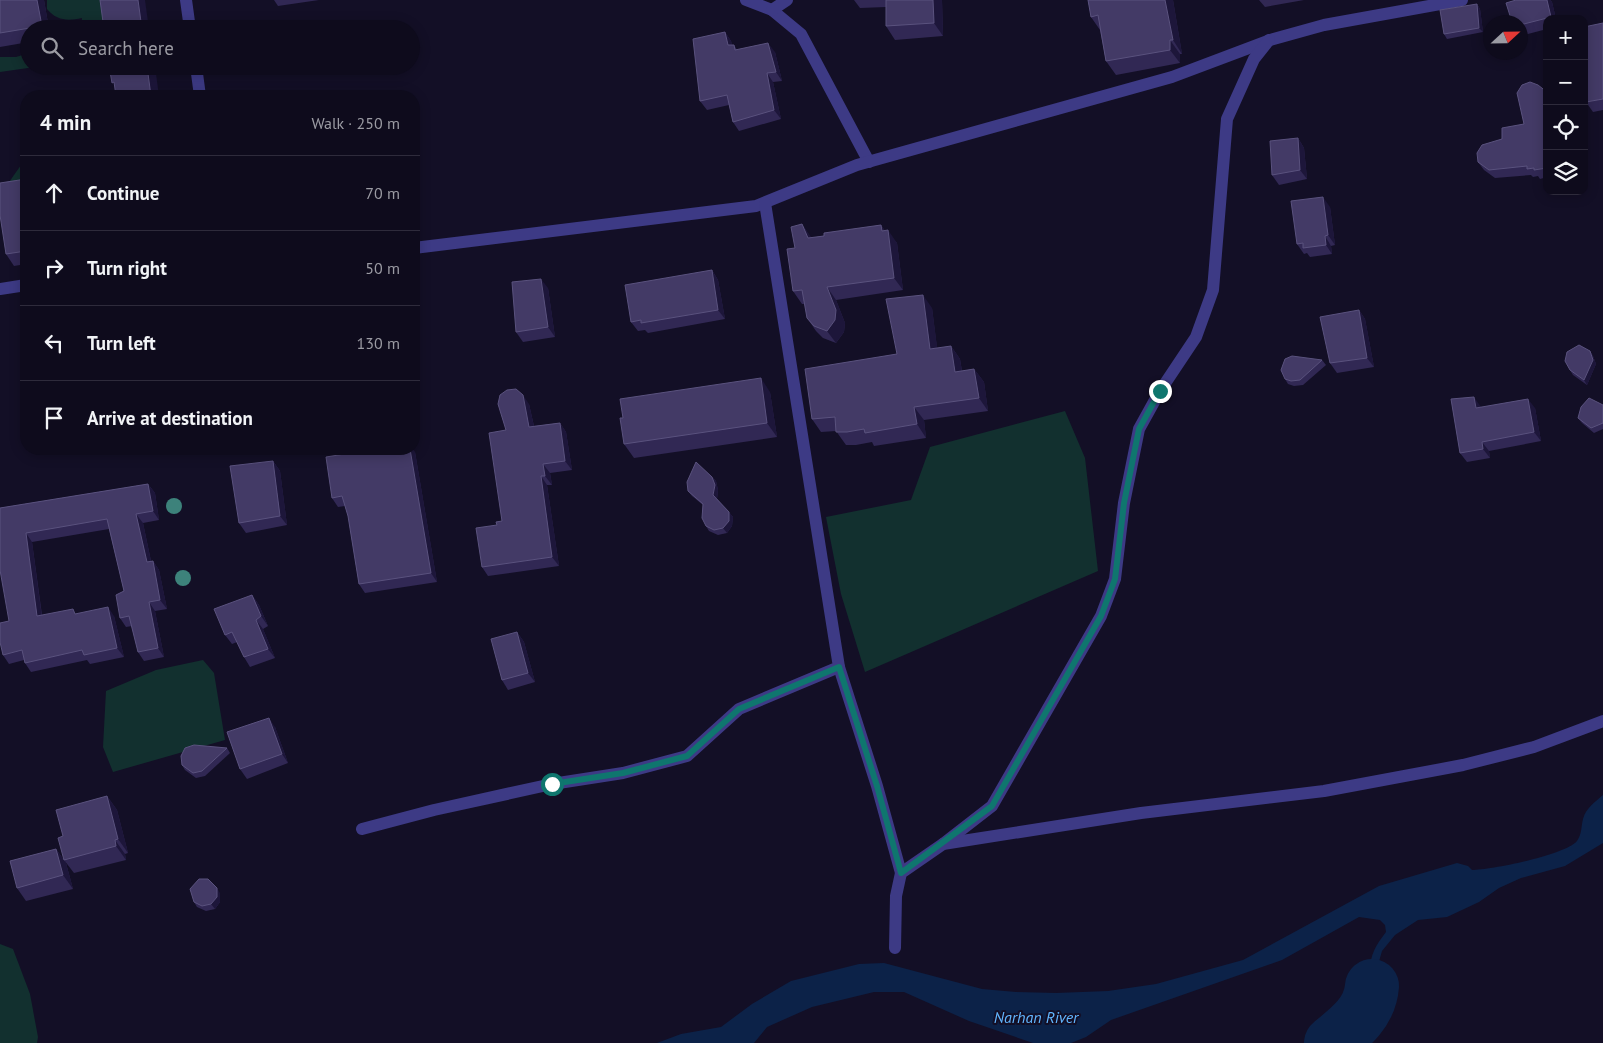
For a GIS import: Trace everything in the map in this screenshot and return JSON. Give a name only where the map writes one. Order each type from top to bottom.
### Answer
[{"type":"street","points":[[186,0],[189,20]]},
{"type":"street","points":[[746,0],[772,10],[801,34],[869,162]]},
{"type":"street","points":[[772,10],[787,0]]},
{"type":"street","points":[[420,247],[756,206],[869,162],[1172,77],[1270,40],[1324,25],[1462,0]]},
{"type":"street","points":[[901,873],[943,844],[992,806],[1101,616],[1115,579],[1124,503],[1139,429],[1160,391],[1196,337],[1213,290],[1226,118],[1254,59],[1270,40]]},
{"type":"street","points":[[197,75],[199,90]]},
{"type":"street","points":[[765,203],[839,667],[877,786],[901,873],[896,896],[895,948]]},
{"type":"street","points":[[0,289],[20,286]]},
{"type":"street","points":[[362,829],[434,810],[552,784],[623,773],[687,756],[739,709],[839,667]]},
{"type":"street","points":[[943,844],[1141,813],[1324,791],[1463,765],[1534,747],[1603,721]]},
{"type":"green space","points":[[47,0],[106,0],[107,20],[82,20],[82,18],[67,20],[55,16],[47,9]]},
{"type":"green space","points":[[20,56],[20,69],[0,72],[0,57]]},
{"type":"green space","points":[[20,167],[20,188],[7,185]]},
{"type":"green space","points":[[1065,411],[1085,458],[1098,571],[865,672],[841,594],[826,517],[911,500],[930,447]]},
{"type":"green space","points":[[203,660],[214,673],[225,740],[113,772],[103,747],[106,691],[156,670]]},
{"type":"green space","points":[[0,944],[13,949],[30,994],[38,1037],[37,1043],[0,1043]]},
{"type":"water","name":"Narhan River","points":[[1603,795],[1603,843],[1565,866],[1521,878],[1499,888],[1479,902],[1447,917],[1418,920],[1395,935],[1382,951],[1372,986],[1370,970],[1372,957],[1377,945],[1386,932],[1385,925],[1380,920],[1359,917],[1282,960],[1111,1020],[1086,1037],[1071,1043],[1033,1043],[969,1021],[904,992],[874,992],[812,1007],[767,1027],[754,1043],[657,1043],[681,1034],[721,1027],[752,1004],[791,981],[859,964],[884,963],[982,989],[1016,992],[1108,991],[1156,984],[1243,960],[1379,886],[1457,863],[1468,866],[1472,870],[1510,865],[1544,856],[1570,846],[1580,836],[1586,812]]},
{"type":"building","points":[[0,0],[37,0],[41,20],[20,20],[20,30],[0,33]]},
{"type":"building","points":[[100,0],[138,0],[141,20],[103,20]]},
{"type":"building","points":[[886,0],[933,0],[934,23],[886,26]]},
{"type":"building","points":[[1088,0],[1165,0],[1173,40],[1170,40],[1170,50],[1106,61],[1098,15],[1091,17]]},
{"type":"building","points":[[1516,0],[1547,0],[1551,15],[1543,15],[1543,19],[1528,23],[1528,15],[1510,15],[1506,3]]},
{"type":"building","points":[[1477,4],[1479,28],[1444,34],[1440,10]]},
{"type":"building","points":[[1603,23],[1603,99],[1588,102],[1588,60],[1588,26]]},
{"type":"building","points":[[725,32],[728,45],[734,45],[735,50],[768,43],[776,72],[767,73],[774,110],[733,122],[727,95],[700,101],[693,39]]},
{"type":"building","points":[[111,75],[148,75],[150,90],[115,90],[114,82],[112,83]]},
{"type":"building","points":[[1530,82],[1543,89],[1543,169],[1527,169],[1527,166],[1489,170],[1478,162],[1477,153],[1482,145],[1502,139],[1502,128],[1524,124],[1517,93],[1522,85]]},
{"type":"building","points":[[1298,138],[1300,170],[1272,175],[1270,141]]},
{"type":"building","points":[[20,180],[20,252],[6,254],[0,215],[0,183]]},
{"type":"building","points":[[1323,197],[1328,235],[1325,236],[1326,245],[1303,248],[1303,243],[1297,244],[1291,201]]},
{"type":"building","points":[[802,224],[808,238],[824,236],[824,233],[881,225],[882,231],[888,230],[894,278],[827,287],[836,310],[835,320],[827,331],[814,326],[807,318],[802,290],[793,291],[787,249],[795,248],[791,227]]},
{"type":"building","points":[[712,270],[718,310],[641,323],[641,320],[631,322],[625,285]]},
{"type":"building","points":[[541,279],[548,327],[516,332],[512,282]]},
{"type":"building","points":[[923,295],[930,349],[951,346],[955,372],[974,369],[979,398],[914,407],[917,424],[865,433],[864,429],[836,432],[835,417],[812,419],[805,369],[897,354],[886,299]]},
{"type":"building","points":[[1359,310],[1367,358],[1330,363],[1320,317]]},
{"type":"building","points":[[1579,345],[1590,351],[1593,360],[1584,380],[1570,370],[1565,361],[1567,352]]},
{"type":"building","points":[[1292,356],[1322,360],[1300,380],[1291,381],[1285,379],[1281,370],[1285,359]]},
{"type":"building","points":[[761,378],[767,423],[624,444],[620,418],[623,418],[620,399]]},
{"type":"building","points":[[516,389],[523,395],[529,427],[560,423],[565,461],[543,464],[545,476],[541,476],[552,557],[482,567],[476,528],[497,525],[496,522],[502,521],[489,433],[506,430],[498,404],[500,395],[507,390]]},
{"type":"building","points":[[1474,397],[1476,408],[1528,399],[1534,432],[1482,442],[1483,449],[1460,453],[1451,399]]},
{"type":"building","points":[[1589,398],[1603,405],[1603,423],[1591,428],[1578,418],[1581,407]]},
{"type":"building","points":[[338,455],[411,455],[431,573],[359,584],[348,516],[342,496],[332,498],[326,457]]},
{"type":"building","points":[[273,461],[280,516],[239,523],[230,466]]},
{"type":"building","points":[[696,462],[712,477],[715,485],[713,495],[729,512],[729,521],[723,528],[714,530],[706,526],[702,518],[703,504],[688,491],[687,482]]},
{"type":"building","points":[[148,484],[153,511],[136,514],[147,562],[153,561],[160,600],[149,602],[158,648],[138,652],[129,616],[120,618],[116,595],[124,591],[107,519],[26,533],[37,616],[73,609],[75,614],[108,607],[117,648],[84,655],[82,650],[25,663],[22,650],[3,655],[0,642],[0,623],[9,621],[0,570],[0,508]]},
{"type":"building","points":[[252,595],[261,616],[256,620],[268,649],[244,657],[232,632],[225,635],[214,609]]},
{"type":"building","points":[[517,632],[528,673],[502,680],[491,639]]},
{"type":"building","points":[[269,718],[282,754],[240,769],[227,732]]},
{"type":"building","points":[[194,745],[227,748],[202,771],[193,773],[182,765],[181,756],[185,748]]},
{"type":"building","points":[[107,796],[118,839],[115,840],[116,846],[64,860],[58,838],[63,836],[56,810]]},
{"type":"building","points":[[56,849],[63,875],[17,888],[10,861]]},
{"type":"building","points":[[199,879],[208,879],[217,888],[217,897],[211,904],[202,906],[194,902],[190,889]]},
{"type":"waterway","points":[[1331,1043],[1358,1018],[1368,1004],[1372,986]]},
{"type":"route","points":[[552,784],[623,773],[687,756],[739,709],[839,667],[877,786],[901,873],[943,844],[992,806],[1101,616],[1115,579],[1124,503],[1139,429],[1160,391]]}]
